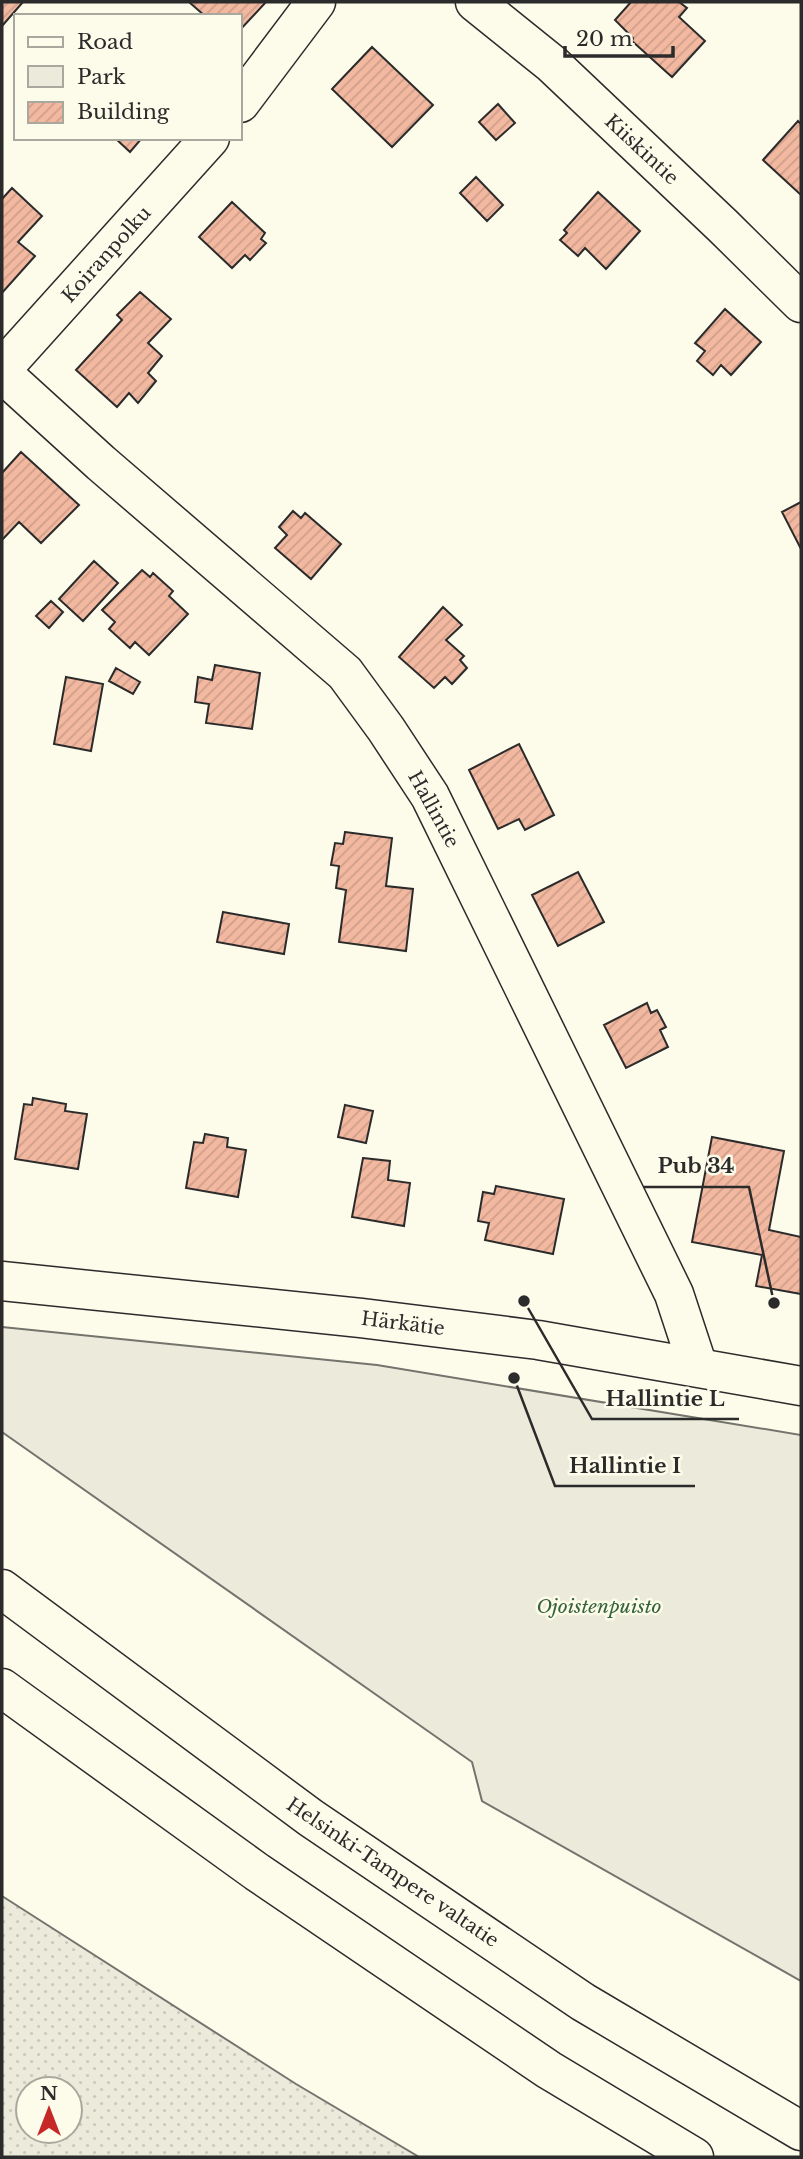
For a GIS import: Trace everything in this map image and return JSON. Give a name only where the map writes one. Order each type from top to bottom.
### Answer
[{"type":"main road","points":[[242,100],[316,2]]},
{"type":"main road","name":"Kiiskintie","points":[[475,2],[552,64],[801,303]]},
{"type":"main road","name":"Koiranpolku","points":[[2,371],[208,140]]},
{"type":"main road","name":"Hallintie","points":[[2,371],[102,463],[345,673],[386,729],[430,796],[662,1269],[674,1294],[698,1367]]},
{"type":"main road","name":"Härkätie","points":[[2,1281],[361,1318],[538,1340],[801,1386]]},
{"type":"main road","name":"Helsinki-Tampere valtatie","points":[[2,1589],[323,1826],[583,2001],[801,2131]]},
{"type":"main road","points":[[2,1688],[291,1895],[549,2070],[694,2157]]},
{"type":"green space","name":"Ojoistenpuisto","points":[[2,1327],[377,1365],[801,1435],[801,1981],[482,1801],[472,1762],[2,1432]]},
{"type":"green space","points":[[2,1896],[296,2084],[419,2157],[2,2157]]},
{"type":"building","points":[[2,2],[23,2],[2,26]]},
{"type":"building","points":[[189,2],[266,2],[242,28],[242,14],[203,14]]},
{"type":"building","points":[[631,2],[679,2],[687,8],[679,17],[705,41],[672,77],[632,41],[633,38],[615,20]]},
{"type":"building","points":[[372,47],[433,105],[392,147],[332,89]]},
{"type":"building","points":[[498,104],[515,123],[496,140],[479,122]]},
{"type":"building","points":[[798,121],[801,124],[801,195],[763,160]]},
{"type":"building","points":[[117,140],[140,140],[130,152]]},
{"type":"building","points":[[476,177],[503,205],[487,221],[460,193]]},
{"type":"building","points":[[12,188],[42,216],[18,242],[35,256],[2,293],[2,199]]},
{"type":"building","points":[[598,192],[640,231],[606,269],[585,248],[578,256],[560,240],[567,233],[564,230]]},
{"type":"building","points":[[232,202],[265,233],[261,239],[266,243],[250,260],[245,255],[232,268],[199,237]]},
{"type":"building","points":[[140,292],[171,319],[148,343],[162,356],[148,373],[156,381],[138,403],[129,393],[117,407],[76,370],[122,320],[117,315]]},
{"type":"building","points":[[725,309],[761,342],[731,375],[721,365],[713,375],[697,361],[705,351],[695,343]]},
{"type":"building","points":[[21,452],[79,505],[41,543],[19,522],[2,540],[2,473]]},
{"type":"building","points":[[801,502],[801,549],[782,512]]},
{"type":"building","points":[[293,511],[301,518],[305,513],[341,544],[311,579],[275,548],[287,535],[279,527]]},
{"type":"building","points":[[94,561],[118,583],[83,621],[59,599]]},
{"type":"building","points":[[142,570],[150,577],[153,573],[173,591],[169,596],[188,614],[149,655],[135,642],[130,648],[109,629],[115,622],[102,610]]},
{"type":"building","points":[[51,601],[63,612],[49,628],[36,616]]},
{"type":"building","points":[[443,607],[462,625],[446,640],[464,656],[460,660],[467,668],[452,684],[445,677],[434,688],[399,657]]},
{"type":"building","points":[[215,665],[260,673],[252,729],[206,723],[209,704],[195,702],[198,677],[212,680]]},
{"type":"building","points":[[116,668],[140,682],[133,694],[109,681]]},
{"type":"building","points":[[66,677],[103,684],[91,751],[54,744]]},
{"type":"building","points":[[519,744],[554,815],[525,830],[519,819],[498,829],[469,770]]},
{"type":"building","points":[[345,832],[392,838],[386,886],[413,889],[406,951],[339,942],[346,890],[336,888],[339,866],[331,865],[335,843],[343,844]]},
{"type":"building","points":[[578,872],[604,922],[558,946],[532,895]]},
{"type":"building","points":[[223,912],[289,924],[284,954],[217,942]]},
{"type":"building","points":[[647,1003],[651,1013],[657,1010],[666,1027],[660,1030],[668,1047],[626,1068],[604,1025]]},
{"type":"building","points":[[33,1098],[66,1104],[65,1111],[87,1114],[78,1169],[15,1159],[24,1104],[32,1105]]},
{"type":"building","points":[[345,1105],[373,1111],[366,1143],[338,1137]]},
{"type":"building","points":[[205,1134],[228,1138],[227,1147],[246,1150],[238,1197],[186,1188],[194,1142],[203,1143]]},
{"type":"building","points":[[712,1137],[784,1151],[769,1230],[801,1237],[801,1294],[756,1286],[762,1255],[692,1242]]},
{"type":"building","points":[[363,1158],[390,1161],[388,1180],[410,1183],[404,1226],[352,1217]]},
{"type":"building","points":[[496,1186],[564,1199],[553,1254],[485,1240],[489,1223],[478,1221],[483,1192],[494,1194]]},
{"type":"place","name":"Hallintie L","points":[[524,1301]]},
{"type":"place","name":"Pub 34","points":[[774,1303]]},
{"type":"place","name":"Hallintie I","points":[[514,1378]]}]
